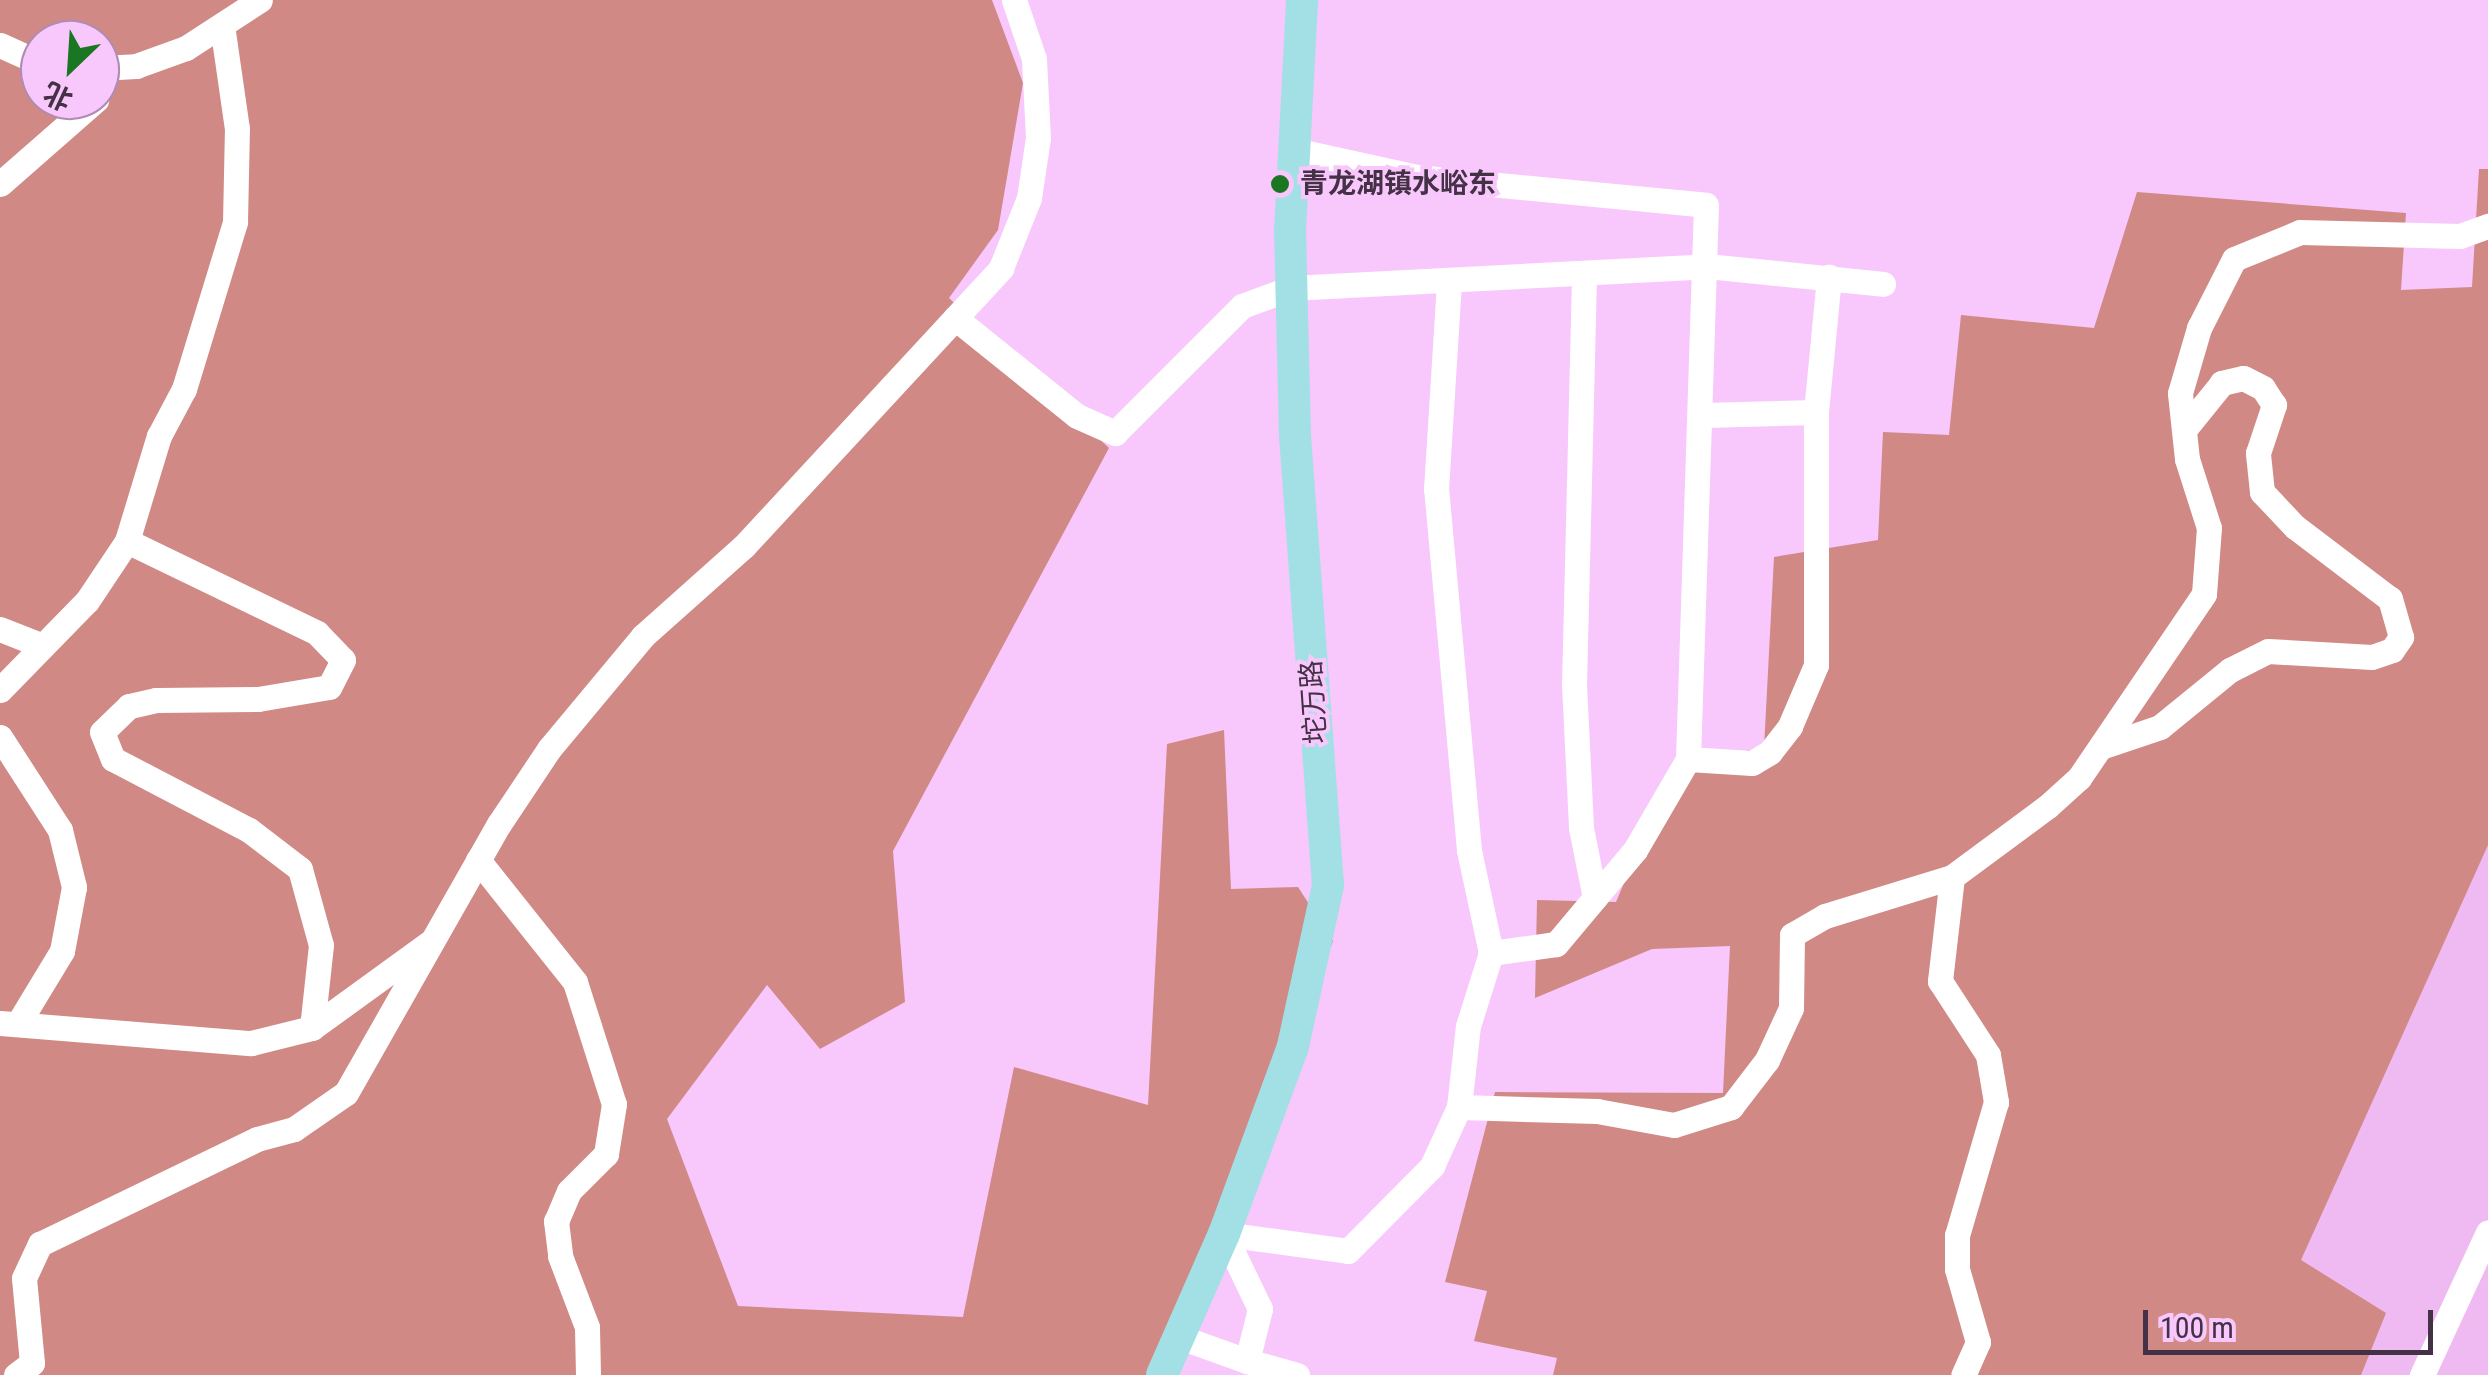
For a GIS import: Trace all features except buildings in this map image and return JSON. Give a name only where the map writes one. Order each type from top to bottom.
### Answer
[{"type":"main road","name":"坨万路","points":[[1162,1375],[1224,1234],[1304,1009],[1328,884],[1298,507],[1291,288],[1302,0]]},
{"type":"street","points":[[120,67],[136,66],[186,48],[260,0]]},
{"type":"street","points":[[16,1375],[32,1362],[24,1278],[40,1244],[257,1140],[294,1129],[346,1093],[478,860],[549,749],[644,636],[744,546],[1001,268],[1029,198],[1038,138],[1034,58],[1014,0]]},
{"type":"street","points":[[0,690],[87,600],[127,540],[236,222],[237,128],[222,25]]},
{"type":"street","points":[[120,79],[136,66]]},
{"type":"street","points":[[0,184],[73,120]]},
{"type":"street","points":[[1294,150],[1416,177],[1706,205],[1708,266],[1688,759],[1635,850],[1556,944],[1491,953]]},
{"type":"street","points":[[1460,1107],[1597,1111],[1674,1125],[1731,1108],[1766,1060],[1791,1008],[1792,936],[1825,916],[1952,877],[2048,806],[2100,747],[2204,594],[2209,528],[2184,430],[2180,393],[2194,344],[2234,260],[2300,232],[2460,236],[2488,226]]},
{"type":"street","points":[[955,318],[1078,416],[1115,434],[1242,306],[1291,288],[1584,278],[1606,269],[1708,266],[1883,284]]},
{"type":"street","points":[[1688,759],[1752,763],[1770,752],[1790,726],[1816,665],[1816,412],[1829,277]]},
{"type":"street","points":[[1584,278],[1574,684],[1581,828],[1595,898]]},
{"type":"street","points":[[1224,1234],[1348,1251],[1432,1166],[1460,1107],[1468,1026],[1491,953],[1469,850],[1436,489],[1449,282]]},
{"type":"street","points":[[2100,747],[2160,727],[2230,670],[2268,651],[2372,656],[2392,650],[2401,637],[2390,598],[2295,527],[2262,492],[2258,453],[2274,405],[2263,388],[2243,378],[2222,383],[2184,430]]},
{"type":"street","points":[[1703,415],[1816,412]]},
{"type":"street","points":[[127,540],[317,633],[343,660],[329,687],[258,699],[156,700],[129,706],[102,732],[113,759],[249,830],[300,869],[322,946],[312,1028]]},
{"type":"street","points":[[0,629],[43,646]]},
{"type":"street","points":[[0,737],[60,830],[74,887],[62,951],[10,1023],[102,1035],[250,1043],[312,1028],[432,942]]},
{"type":"street","points":[[478,860],[575,982],[614,1104],[606,1154],[569,1191],[556,1220],[560,1256],[588,1328],[588,1375]]},
{"type":"street","points":[[1952,877],[1940,982],[1988,1055],[1996,1102],[1957,1235],[1957,1269],[1978,1342],[1963,1375]]},
{"type":"street","points":[[2422,1375],[2488,1232]]},
{"type":"street","points":[[1224,1234],[1260,1309],[1247,1361]]},
{"type":"street","points":[[1180,1338],[1297,1375]]},
{"type":"shaded area","points":[[0,0],[992,0],[1023,83],[998,230],[949,298],[1109,448],[893,851],[905,1002],[820,1049],[767,985],[667,1119],[738,1306],[963,1317],[1014,1067],[1148,1105],[1167,744],[1224,730],[1231,889],[1298,887],[1333,941],[1161,1375],[0,1375]]},
{"type":"shaded area","points":[[2479,169],[2488,169],[2488,845],[2301,1260],[2386,1313],[2361,1375],[1553,1375],[1557,1358],[1474,1341],[1487,1291],[1445,1282],[1495,1092],[1723,1093],[1730,946],[1652,949],[1535,998],[1537,900],[1616,902],[1675,762],[1764,748],[1774,557],[1878,540],[1883,432],[1949,435],[1961,315],[2094,328],[2137,192],[2406,213],[2401,290],[2472,287]]},
{"type":"shaded area","points":[[2488,646],[2488,1375],[2115,1375]]},
{"type":"place","name":"青龙湖镇水峪东","points":[[1280,184]]}]
